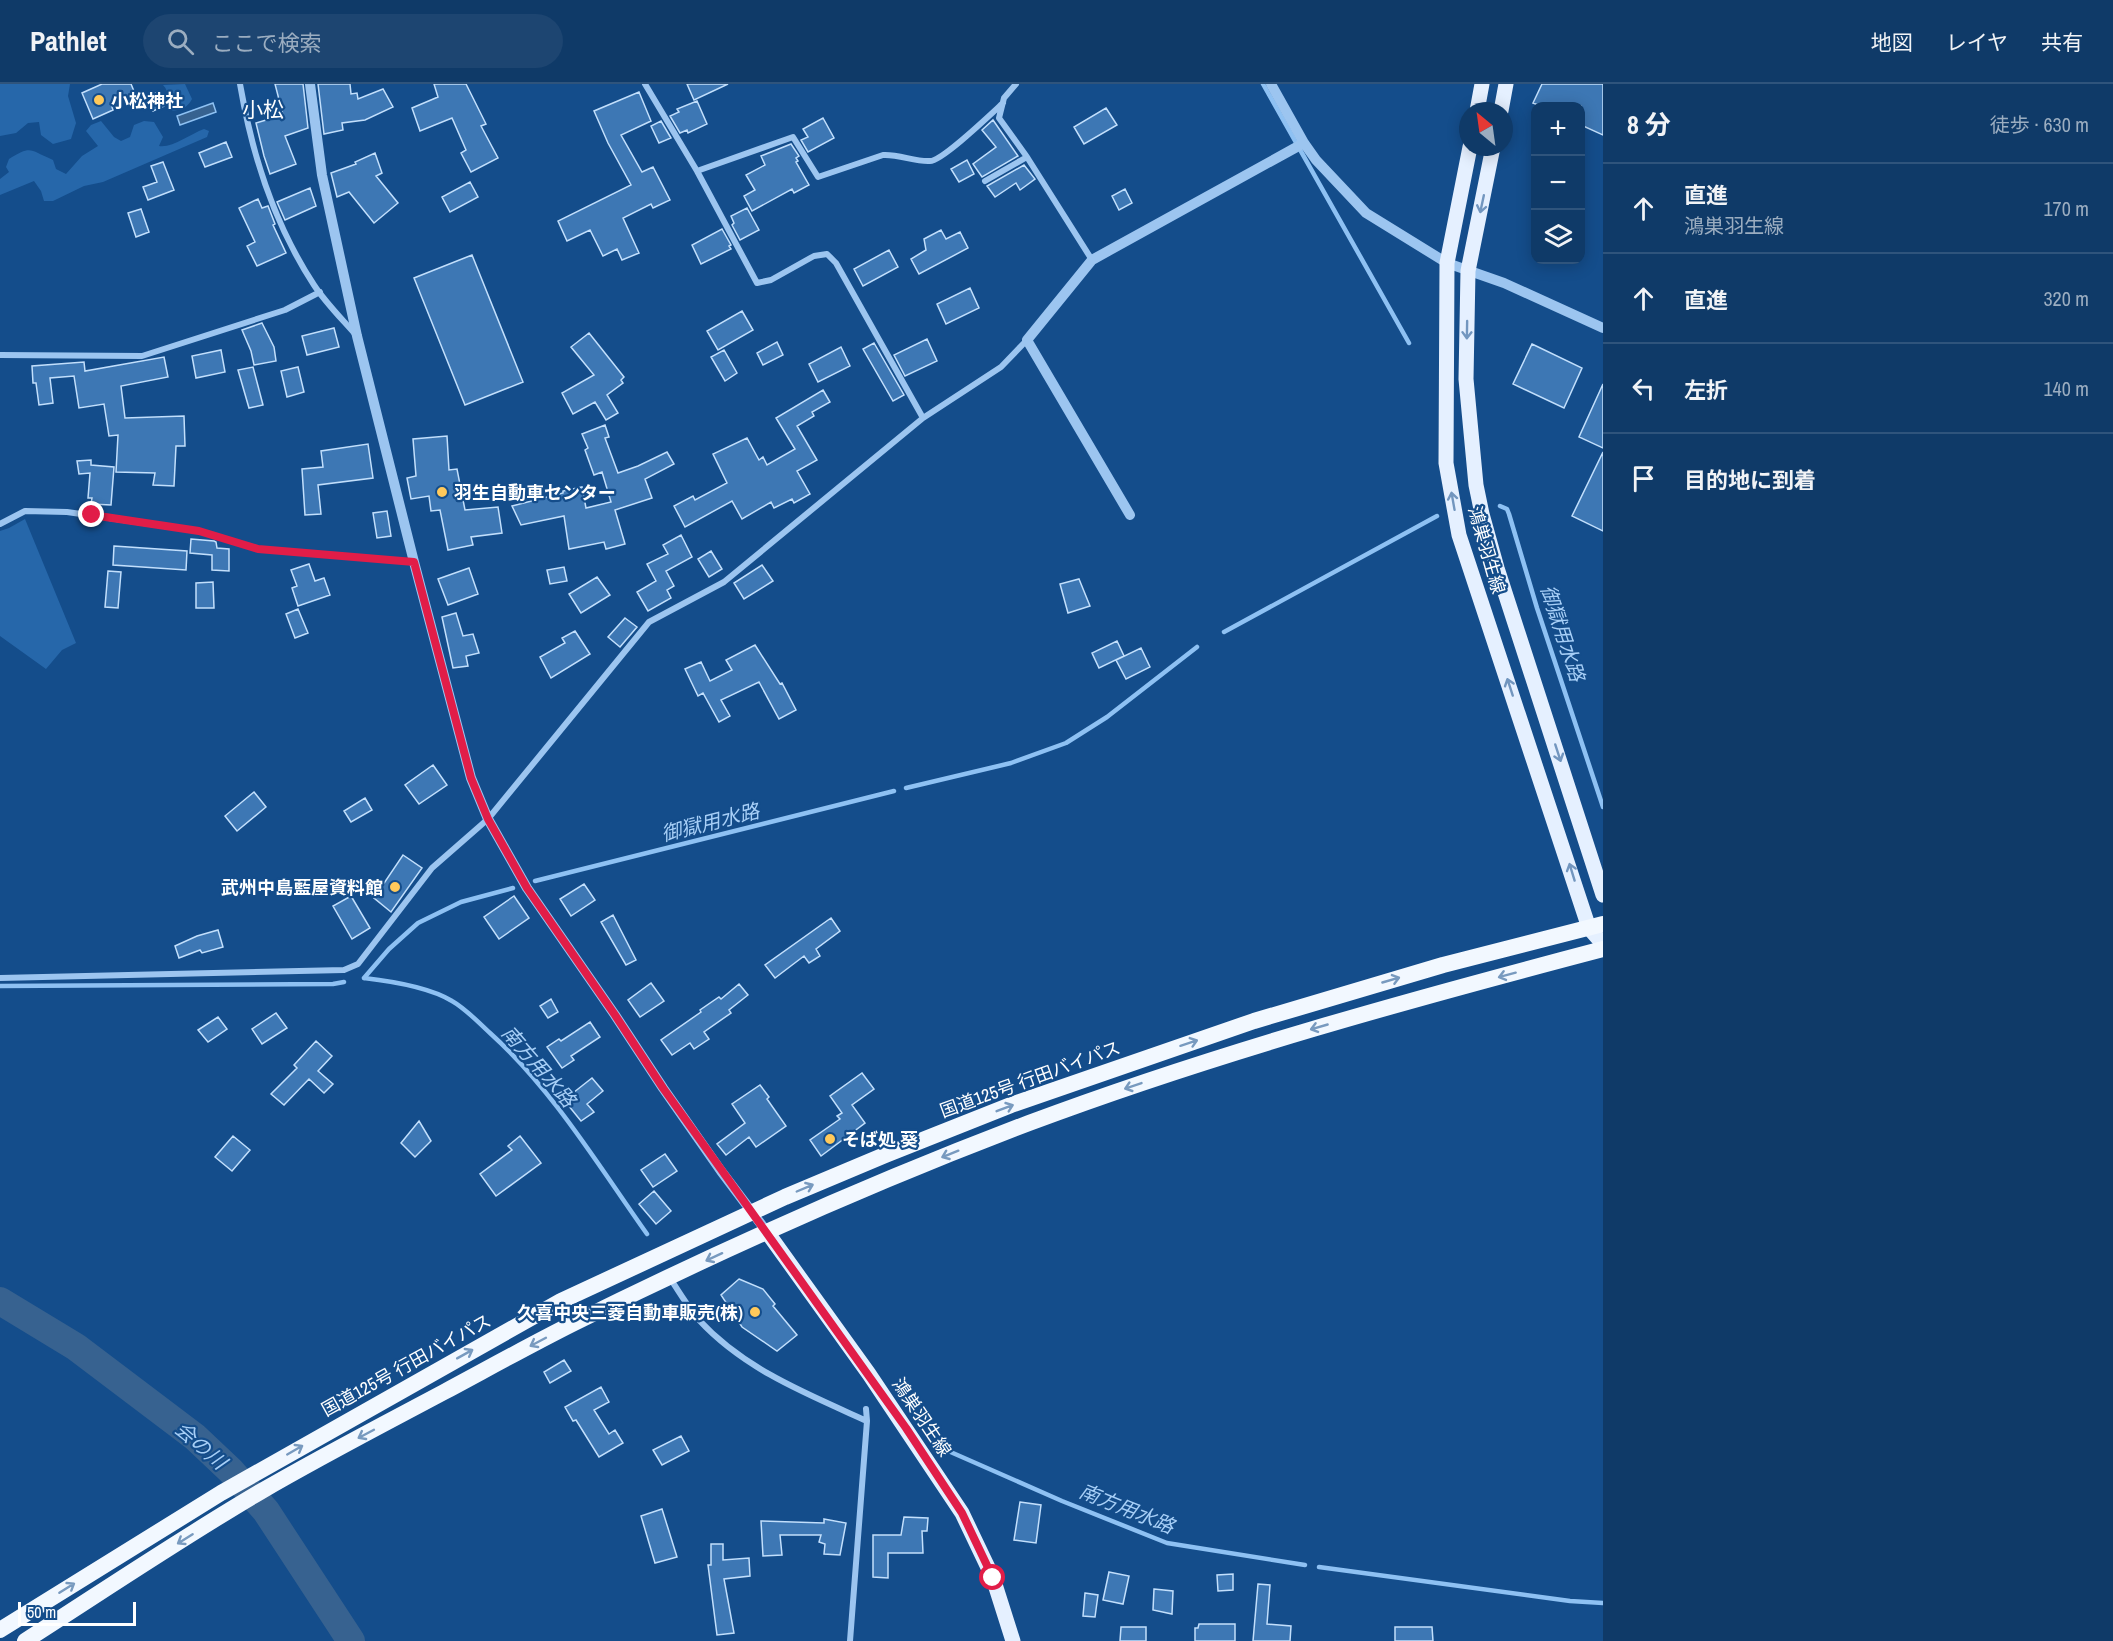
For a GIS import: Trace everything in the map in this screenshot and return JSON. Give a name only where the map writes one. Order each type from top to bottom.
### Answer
[{"type":"highway","name":"国道125号 行田バイパス","points":[[0,1630],[221,1492],[561,1301],[752,1212],[947,1130],[1145,1057],[1370,985],[1596,926]]},
{"type":"highway","points":[[25,1641],[257,1494],[574,1323],[767,1232],[1014,1129],[1154,1079],[1264,1043],[1603,949]]},
{"type":"main road","points":[[1479,102],[1482,84]]},
{"type":"main road","points":[[1503,102],[1506,84]]},
{"type":"main road","name":"鴻巣羽生線","points":[[1468,156],[1447,263],[1446,463],[1459,535],[1603,944]]},
{"type":"main road","name":"鴻巣羽生線","points":[[1491,156],[1468,272],[1466,379],[1476,485],[1497,568],[1603,895]]},
{"type":"main road","name":"鴻巣羽生線","points":[[767,1232],[869,1374],[962,1513],[993,1578],[1013,1641]]},
{"type":"street","points":[[240,84],[245,117],[280,226],[320,292],[357,336]]},
{"type":"street","points":[[310,84],[322,175],[357,336],[471,778],[488,819],[527,888],[663,1088],[767,1232]]},
{"type":"street","points":[[645,84],[697,171],[757,283],[771,280],[820,254],[828,254],[836,263],[923,418]]},
{"type":"street","points":[[1016,84],[1004,98],[999,118],[1027,157],[1092,260]]},
{"type":"street","points":[[1271,84],[1316,160],[1366,213],[1447,263],[1504,284],[1603,328]]},
{"type":"street","points":[[697,171],[793,137],[818,177],[891,154],[931,162],[943,155],[1003,103]]},
{"type":"street","points":[[0,978],[344,970],[358,964],[432,868],[488,819],[649,622],[724,582],[923,418],[1000,367],[1027,340],[1092,260],[1304,143]]},
{"type":"street","points":[[985,181],[1027,157]]},
{"type":"street","points":[[0,355],[142,356],[285,310],[320,292]]},
{"type":"street","points":[[1027,340],[1130,515]]},
{"type":"street","points":[[0,524],[25,511],[68,512],[199,531],[258,549],[414,562]]},
{"type":"street","points":[[669,1278],[699,1319],[744,1360],[789,1385],[867,1421]]},
{"type":"street","points":[[850,1641],[867,1421],[866,1409]]},
{"type":"shaded area","points":[[0,84],[70,84],[68,96],[76,123],[71,139],[53,144],[41,135],[39,122],[28,123],[16,133],[0,136]]},
{"type":"shaded area","points":[[185,84],[192,99],[184,108],[172,111],[167,91],[163,85]]},
{"type":"shaded area","points":[[213,103],[216,112],[180,125],[177,116]]},
{"type":"shaded area","points":[[101,121],[114,137],[121,141],[130,137],[134,125],[144,121],[154,122],[163,137],[159,146],[176,143],[204,129],[209,131],[207,137],[103,182],[84,186],[53,201],[44,201],[34,181],[0,195],[0,179],[9,172],[6,167],[9,159],[31,150],[53,160],[56,169],[66,174],[82,156],[98,146],[86,131],[91,125]]},
{"type":"shaded area","points":[[25,519],[76,643],[62,650],[46,669],[0,636],[0,531]]},
{"type":"building","points":[[102,84],[131,84],[136,96],[93,119],[82,93]]},
{"type":"building","points":[[275,84],[303,84],[308,128],[285,136],[296,164],[270,174],[256,123],[283,115]]},
{"type":"building","points":[[318,84],[350,84],[351,94],[357,93],[358,99],[383,89],[393,107],[365,120],[342,123],[343,130],[324,134]]},
{"type":"building","points":[[434,84],[466,84],[486,124],[481,126],[498,158],[471,172],[461,153],[466,150],[452,118],[420,131],[412,108],[438,97]]},
{"type":"building","points":[[687,84],[728,84],[694,100]]},
{"type":"building","points":[[1542,84],[1603,84],[1603,135],[1585,127],[1585,102],[1533,102]]},
{"type":"building","points":[[158,92],[164,106],[153,111],[147,97]]},
{"type":"building","points":[[639,92],[651,121],[621,135],[642,172],[653,167],[670,200],[653,208],[651,204],[623,218],[639,253],[622,260],[617,249],[603,256],[590,230],[567,241],[558,221],[631,185],[594,111]]},
{"type":"building","points":[[697,101],[707,124],[688,133],[687,130],[680,133],[670,116],[679,112],[677,109]]},
{"type":"building","points":[[1106,108],[1117,125],[1084,144],[1074,127]]},
{"type":"building","points":[[823,118],[834,138],[808,152],[801,140],[808,137],[803,129]]},
{"type":"building","points":[[993,120],[1018,156],[982,177],[973,164],[996,147],[982,130]]},
{"type":"building","points":[[661,121],[671,138],[659,143],[651,126]]},
{"type":"building","points":[[226,142],[232,157],[205,167],[199,153]]},
{"type":"building","points":[[791,144],[799,156],[796,162],[809,185],[794,193],[792,189],[752,211],[744,196],[755,190],[746,175],[765,165],[761,156]]},
{"type":"building","points":[[375,153],[382,173],[376,176],[398,203],[374,223],[349,192],[337,197],[331,173],[356,164],[355,162]]},
{"type":"building","points":[[967,160],[974,174],[959,182],[951,169]]},
{"type":"building","points":[[163,162],[174,190],[148,200],[143,187],[157,182],[151,166]]},
{"type":"building","points":[[1024,165],[1035,179],[1020,190],[1016,183],[995,197],[987,186]]},
{"type":"building","points":[[470,182],[478,197],[450,212],[442,197]]},
{"type":"building","points":[[310,188],[316,206],[285,220],[277,202]]},
{"type":"building","points":[[1125,189],[1132,203],[1119,210],[1112,196]]},
{"type":"building","points":[[258,199],[262,208],[268,206],[275,224],[273,225],[286,253],[257,266],[247,246],[255,242],[239,208]]},
{"type":"building","points":[[747,208],[759,230],[740,240],[732,225],[734,223],[731,216]]},
{"type":"building","points":[[141,209],[149,232],[136,237],[128,213]]},
{"type":"building","points":[[722,229],[731,249],[701,264],[692,245]]},
{"type":"building","points":[[941,230],[946,239],[960,232],[968,248],[919,274],[911,259],[926,250],[924,239]]},
{"type":"building","points":[[889,250],[898,267],[863,286],[854,269]]},
{"type":"building","points":[[472,255],[523,382],[465,405],[414,278]]},
{"type":"building","points":[[970,288],[979,308],[946,324],[937,304]]},
{"type":"building","points":[[742,311],[753,330],[718,350],[707,331]]},
{"type":"building","points":[[262,323],[274,347],[276,361],[254,365],[242,330]]},
{"type":"building","points":[[334,328],[339,347],[307,355],[302,336]]},
{"type":"building","points":[[589,333],[624,377],[621,380],[623,383],[607,395],[618,413],[606,420],[595,402],[573,414],[562,393],[594,375],[571,347]]},
{"type":"building","points":[[927,339],[937,361],[905,376],[894,355]]},
{"type":"building","points":[[777,342],[783,355],[763,365],[757,353]]},
{"type":"building","points":[[874,343],[904,395],[893,401],[863,349]]},
{"type":"building","points":[[1532,344],[1582,368],[1564,408],[1513,384]]},
{"type":"building","points":[[841,347],[850,366],[818,382],[809,364]]},
{"type":"building","points":[[221,350],[225,372],[196,378],[192,356]]},
{"type":"building","points":[[724,350],[737,373],[725,381],[711,357]]},
{"type":"building","points":[[164,357],[168,377],[121,386],[125,418],[184,416],[185,446],[176,446],[174,486],[153,485],[155,473],[116,472],[118,435],[109,436],[104,404],[79,408],[74,376],[50,378],[53,403],[39,405],[36,383],[33,383],[32,366],[84,362],[85,371]]},
{"type":"building","points":[[253,367],[263,405],[249,408],[238,370]]},
{"type":"building","points":[[298,367],[304,392],[287,397],[281,371]]},
{"type":"building","points":[[1603,384],[1603,448],[1579,437]]},
{"type":"building","points":[[823,390],[830,402],[812,412],[814,416],[797,426],[817,460],[797,471],[810,494],[794,503],[792,499],[774,508],[771,502],[742,519],[732,501],[685,527],[674,506],[693,496],[695,500],[727,483],[713,454],[747,438],[759,460],[763,457],[767,465],[795,449],[776,418]]},
{"type":"building","points":[[605,425],[609,437],[605,438],[618,473],[667,452],[674,464],[645,479],[652,498],[615,510],[625,544],[606,549],[604,542],[569,549],[564,516],[521,525],[512,506],[563,493],[563,491],[582,487],[586,508],[611,502],[602,472],[594,475],[585,450],[588,448],[582,434]]},
{"type":"building","points":[[447,436],[449,470],[457,469],[465,510],[498,507],[502,533],[471,537],[473,545],[448,550],[440,510],[431,511],[429,496],[411,499],[407,478],[416,476],[413,439]]},
{"type":"building","points":[[368,444],[373,478],[318,485],[321,514],[305,515],[302,469],[323,467],[321,451]]},
{"type":"building","points":[[1603,452],[1603,531],[1572,516]]},
{"type":"building","points":[[91,460],[91,465],[114,467],[111,505],[91,504],[92,498],[88,498],[90,473],[79,474],[77,461]]},
{"type":"building","points":[[387,511],[391,536],[377,538],[373,513]]},
{"type":"building","points":[[681,535],[692,557],[666,571],[674,586],[667,590],[671,598],[648,611],[637,592],[656,581],[647,564],[668,554],[663,545]]},
{"type":"building","points":[[191,539],[214,541],[217,548],[229,549],[229,571],[212,570],[212,555],[190,553]]},
{"type":"building","points":[[114,546],[187,551],[186,570],[113,565]]},
{"type":"building","points":[[711,551],[722,569],[709,577],[698,559]]},
{"type":"building","points":[[309,564],[315,581],[324,578],[330,595],[298,606],[292,588],[297,586],[291,570]]},
{"type":"building","points":[[762,565],[773,581],[744,599],[734,583]]},
{"type":"building","points":[[564,567],[567,581],[550,584],[547,570]]},
{"type":"building","points":[[469,568],[478,594],[448,605],[438,579]]},
{"type":"building","points":[[108,571],[121,572],[118,608],[105,607]]},
{"type":"building","points":[[597,577],[610,595],[581,613],[569,594]]},
{"type":"building","points":[[1079,579],[1090,606],[1068,613],[1060,584]]},
{"type":"building","points":[[213,582],[214,608],[196,608],[196,583]]},
{"type":"building","points":[[298,609],[308,633],[295,638],[286,614]]},
{"type":"building","points":[[456,613],[463,636],[473,634],[479,653],[466,656],[468,666],[453,668],[442,617]]},
{"type":"building","points":[[625,618],[637,627],[620,647],[608,637]]},
{"type":"building","points":[[575,631],[590,654],[551,678],[540,657],[565,643],[562,638]]},
{"type":"building","points":[[1117,641],[1124,656],[1099,668],[1092,653]]},
{"type":"building","points":[[755,645],[780,684],[782,683],[796,710],[779,719],[759,682],[721,700],[730,716],[719,722],[703,693],[698,696],[685,669],[701,662],[710,681],[732,670],[726,660]]},
{"type":"building","points":[[1141,648],[1150,667],[1126,679],[1116,660]]},
{"type":"building","points":[[433,765],[447,785],[419,804],[405,785]]},
{"type":"building","points":[[254,792],[266,807],[237,831],[225,816]]},
{"type":"building","points":[[365,798],[372,810],[351,822],[344,811]]},
{"type":"building","name":"武州中島藍屋資料館","points":[[403,855],[422,868],[391,912],[374,898]]},
{"type":"building","points":[[584,884],[595,900],[571,916],[560,899]]},
{"type":"building","points":[[351,896],[370,928],[352,939],[333,906]]},
{"type":"building","points":[[514,896],[529,918],[499,939],[484,917]]},
{"type":"building","points":[[613,915],[636,960],[626,965],[601,922]]},
{"type":"building","points":[[831,918],[840,931],[816,949],[820,956],[809,963],[804,956],[775,978],[765,965]]},
{"type":"building","points":[[218,930],[223,947],[202,953],[200,950],[179,958],[175,946]]},
{"type":"building","points":[[651,983],[664,1001],[640,1017],[628,1000]]},
{"type":"building","points":[[739,984],[748,995],[729,1010],[731,1013],[704,1032],[709,1039],[694,1049],[690,1043],[672,1055],[661,1040]]},
{"type":"building","points":[[551,999],[558,1012],[548,1018],[540,1006]]},
{"type":"building","points":[[276,1013],[287,1028],[262,1044],[252,1029]]},
{"type":"building","points":[[218,1017],[227,1029],[208,1042],[198,1030]]},
{"type":"building","points":[[590,1022],[600,1037],[571,1056],[574,1060],[562,1068],[547,1047],[559,1039],[561,1041]]},
{"type":"building","points":[[316,1041],[332,1056],[318,1071],[333,1084],[324,1093],[309,1079],[284,1105],[271,1094],[297,1068],[294,1065]]},
{"type":"building","points":[[862,1073],[874,1089],[852,1105],[865,1123],[821,1156],[810,1140],[840,1119],[837,1116],[842,1113],[830,1096]]},
{"type":"building","points":[[592,1078],[603,1091],[587,1104],[594,1112],[581,1121],[564,1100]]},
{"type":"building","points":[[760,1085],[786,1126],[756,1147],[749,1137],[726,1155],[717,1144],[745,1123],[732,1104]]},
{"type":"building","points":[[419,1121],[431,1141],[415,1157],[401,1143]]},
{"type":"building","points":[[233,1136],[250,1150],[232,1171],[215,1157]]},
{"type":"building","points":[[520,1136],[541,1163],[496,1196],[480,1174],[512,1150],[508,1146]]},
{"type":"building","points":[[665,1154],[677,1171],[653,1187],[641,1170]]},
{"type":"building","points":[[654,1191],[671,1211],[656,1224],[639,1204]]},
{"type":"building","points":[[739,1279],[763,1289],[775,1304],[773,1306],[797,1335],[777,1351],[742,1327],[721,1295]]},
{"type":"building","points":[[564,1360],[571,1371],[550,1383],[544,1372]]},
{"type":"building","points":[[601,1387],[609,1402],[594,1410],[609,1434],[615,1430],[623,1443],[599,1457],[565,1407]]},
{"type":"building","points":[[681,1436],[689,1451],[662,1465],[653,1450]]},
{"type":"building","points":[[1020,1502],[1041,1505],[1036,1543],[1014,1540]]},
{"type":"building","points":[[662,1509],[677,1557],[655,1563],[641,1516]]},
{"type":"building","points":[[904,1517],[928,1518],[927,1531],[922,1531],[923,1553],[888,1553],[888,1578],[873,1577],[873,1535],[901,1535]]},
{"type":"building","points":[[824,1519],[846,1523],[840,1555],[824,1554],[825,1544],[819,1542],[821,1535],[780,1535],[782,1555],[763,1556],[761,1521],[824,1523]]},
{"type":"building","points":[[711,1544],[723,1544],[723,1560],[749,1558],[750,1576],[724,1579],[734,1633],[717,1635],[708,1565],[711,1565]]},
{"type":"building","points":[[1109,1572],[1129,1576],[1123,1604],[1103,1600]]},
{"type":"building","points":[[1233,1574],[1233,1590],[1218,1591],[1217,1575]]},
{"type":"building","points":[[1258,1584],[1270,1585],[1267,1624],[1291,1626],[1290,1641],[1253,1641]]},
{"type":"building","points":[[1154,1589],[1173,1591],[1172,1614],[1153,1610]]},
{"type":"building","points":[[1085,1593],[1098,1595],[1095,1617],[1083,1616]]},
{"type":"building","points":[[1199,1624],[1235,1624],[1235,1641],[1195,1641],[1195,1628],[1198,1628]]},
{"type":"building","points":[[1121,1627],[1146,1627],[1146,1641],[1120,1641]]},
{"type":"building","points":[[1395,1627],[1432,1627],[1433,1641],[1395,1641]]},
{"type":"waterway","points":[[1263,84],[1409,343]]},
{"type":"waterway","name":"御獄用水路","points":[[1500,506],[1507,509],[1509,514],[1537,608],[1603,807]]},
{"type":"waterway","name":"御獄用水路","points":[[1224,632],[1437,516]]},
{"type":"waterway","name":"御獄用水路","points":[[906,788],[1011,763],[1066,743],[1107,717],[1197,647]]},
{"type":"waterway","name":"御獄用水路","points":[[535,881],[894,791]]},
{"type":"waterway","name":"御獄用水路","points":[[364,978],[389,949],[418,923],[461,902],[513,888]]},
{"type":"waterway","name":"南方用水路","points":[[364,978],[421,988],[443,996],[472,1016],[513,1055],[554,1103],[647,1234]]},
{"type":"waterway","name":"南方用水路","points":[[0,986],[333,984],[344,982]]},
{"type":"waterway","name":"会の川","points":[[0,1301],[76,1347],[195,1437],[231,1471],[266,1511],[351,1641]]},
{"type":"waterway","name":"南方用水路","points":[[946,1450],[1062,1501],[1167,1543],[1305,1565]]},
{"type":"waterway","name":"南方用水路","points":[[1319,1567],[1570,1601],[1603,1603]]},
{"type":"place","name":"小松神社","points":[[99,100]]},
{"type":"place","name":"羽生自動車センター","points":[[442,492]]},
{"type":"place","name":"武州中島藍屋資料館","points":[[395,887]]},
{"type":"place","name":"そば処 葵","points":[[830,1139]]},
{"type":"place","name":"久喜中央三菱自動車販売(株)","points":[[755,1312]]},
{"type":"district","name":"小松","points":[[263,109]]},
{"type":"route","points":[[92,515],[199,531],[258,549],[414,562],[471,778],[488,819],[527,888],[721,1171],[906,1428],[962,1513],[993,1578]]}]
